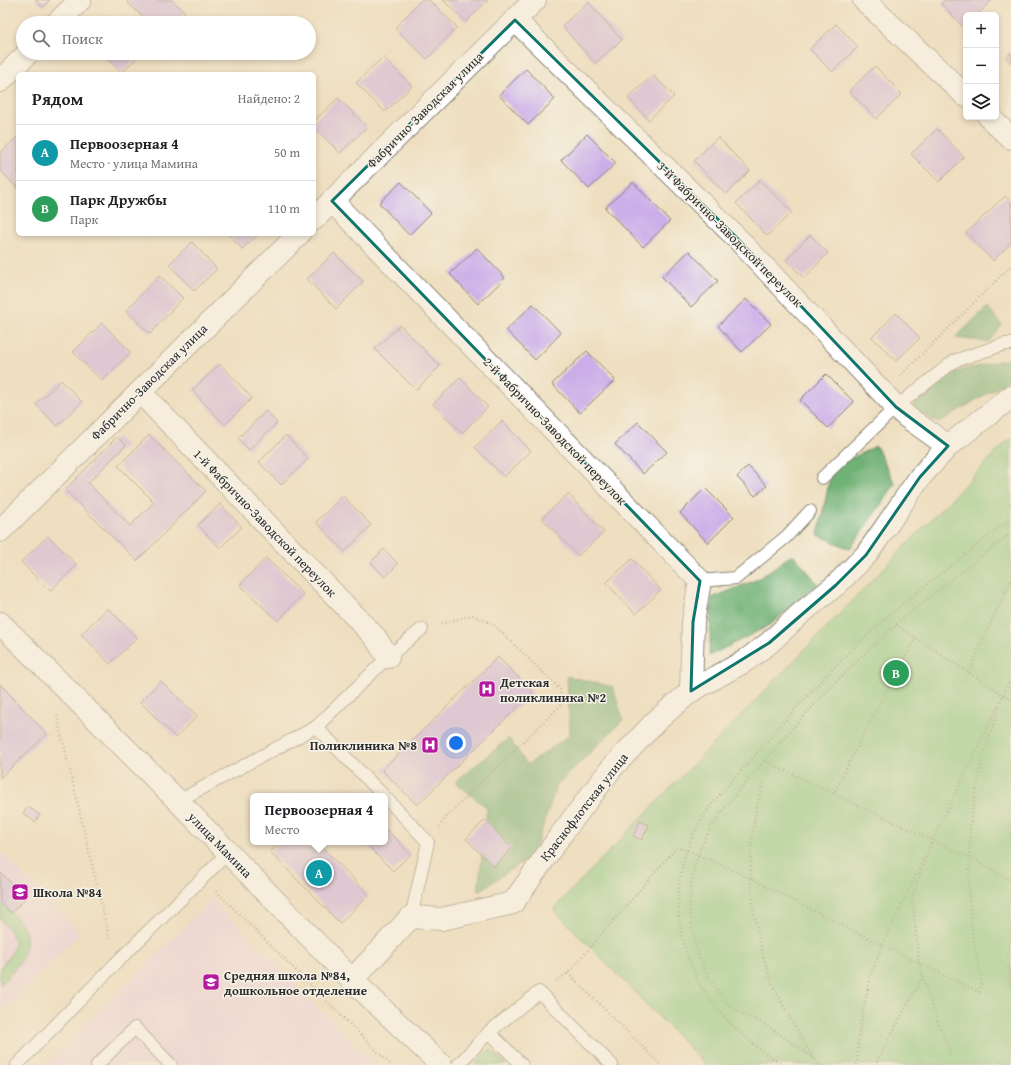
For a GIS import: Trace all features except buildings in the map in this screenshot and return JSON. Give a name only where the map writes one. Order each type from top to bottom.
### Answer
[{"type":"street","points":[[64,16],[80,0]]},
{"type":"street","name":"Фабрично-Заводская улица","points":[[316,217],[535,0]]},
{"type":"street","points":[[864,0],[963,93]]},
{"type":"street","name":"3-й Фабрично-Заводской переулок","points":[[515,20],[735,236],[907,417],[948,446]]},
{"type":"street","points":[[0,81],[21,60]]},
{"type":"street","points":[[991,120],[1011,138]]},
{"type":"street","name":"2-й Фабрично-Заводской переулок","points":[[332,201],[700,581]]},
{"type":"street","name":"Фабрично-Заводская улица","points":[[0,531],[297,236]]},
{"type":"street","name":"1-й Фабрично-Заводской переулок","points":[[140,392],[375,637],[388,657]]},
{"type":"street","name":"Краснофлотская улица","points":[[411,917],[442,919],[513,903],[560,836],[611,769],[656,721],[691,692],[744,661],[769,643],[800,614],[836,584],[866,555],[920,477],[948,446],[1011,397]]},
{"type":"street","points":[[691,692],[693,622],[700,581]]},
{"type":"street","name":"улица Мамина","points":[[1,625],[178,801],[352,980],[441,1065]]},
{"type":"street","points":[[352,980],[411,917]]},
{"type":"lane","points":[[822,478],[890,400],[954,361],[1005,344],[1011,344]]},
{"type":"lane","points":[[700,581],[736,578],[786,537],[810,511]]},
{"type":"lane","points":[[178,801],[316,727],[388,657],[422,629]]},
{"type":"lane","points":[[316,727],[380,793]]},
{"type":"lane","points":[[388,801],[428,842],[411,917]]},
{"type":"lane","points":[[17,1065],[115,964],[228,853]]},
{"type":"lane","points":[[458,1065],[489,1032],[539,992],[612,1065]]},
{"type":"lane","points":[[97,1065],[135,1028],[171,1065]]},
{"type":"lane","points":[[489,1032],[522,1065]]},
{"type":"path","points":[[890,400],[1011,266]]},
{"type":"path","points":[[783,1065],[760,1050],[726,1019],[697,980],[685,951],[678,916],[678,894],[680,877],[687,851],[695,831],[709,809],[816,686],[884,621],[930,581],[1011,518]]},
{"type":"path","points":[[820,1065],[779,1033],[731,1007],[716,988],[704,967],[695,946],[691,923],[689,901],[698,855],[707,834],[720,815],[765,760],[833,685],[896,625],[1011,533]]},
{"type":"path","points":[[969,673],[983,638],[1011,581]]},
{"type":"path","points":[[422,629],[472,615],[493,624],[560,689],[562,704],[448,815],[428,842]]},
{"type":"path","points":[[896,625],[1011,700]]},
{"type":"path","points":[[833,794],[888,687],[916,638]]},
{"type":"path","points":[[857,1065],[859,1033],[870,977],[882,946],[1011,678]]},
{"type":"path","points":[[539,992],[568,973],[677,847],[751,879],[882,946],[919,962],[979,992],[982,983],[974,943],[969,899],[970,824],[982,758],[1003,695]]},
{"type":"path","points":[[56,710],[115,964]]},
{"type":"path","points":[[765,760],[833,794],[970,858],[1011,880]]},
{"type":"path","points":[[771,764],[757,807],[752,842],[751,879],[754,917],[764,959],[776,991],[814,1059]]},
{"type":"path","points":[[932,841],[912,896],[919,962],[932,1007],[951,1055]]},
{"type":"path","points":[[203,878],[391,1065]]},
{"type":"path","points":[[568,973],[661,1065]]},
{"type":"path","points":[[875,1065],[923,976]]},
{"type":"highlighted area","points":[[515,20],[735,236],[896,407],[948,446],[920,477],[866,555],[836,585],[769,643],[691,691],[693,622],[700,581],[332,201]]},
{"type":"shaded area","name":"Школа №84","points":[[0,851],[80,933],[0,1014]]},
{"type":"shaded area","name":"Средняя школа №84, дошкольное отделение","points":[[212,899],[374,1065],[46,1065]]},
{"type":"green space","points":[[987,307],[1002,325],[989,342],[955,338]]},
{"type":"green space","points":[[1011,358],[1011,379],[938,423],[911,407],[955,372]]},
{"type":"green space","points":[[1011,437],[1011,1065],[706,1065],[553,909]]},
{"type":"green space","points":[[876,446],[895,484],[850,549],[818,535],[832,468]]},
{"type":"green space","points":[[793,554],[818,584],[770,625],[709,656],[712,598],[758,579]]},
{"type":"green space","points":[[567,676],[613,687],[623,720],[557,785],[533,855],[478,892],[487,808],[455,782],[509,738],[527,765],[570,735]]},
{"type":"green space","points":[[0,902],[20,922],[25,931],[27,940],[23,956],[12,972],[0,985],[0,967],[11,954],[14,943],[11,932],[0,919]]},
{"type":"green space","points":[[490,1048],[506,1065],[476,1065]]},
{"type":"place","name":"Парк Дружбы","points":[[896,673]]},
{"type":"place","name":"Детская поликлиника №2","points":[[487,689]]},
{"type":"place","name":"Поликлиника №8","points":[[430,745]]},
{"type":"place","name":"Первоозерная 4","points":[[319,873]]},
{"type":"place","name":"Школа №84","points":[[20,892]]},
{"type":"place","name":"Средняя школа №84, дошкольное отделение","points":[[211,982]]}]
